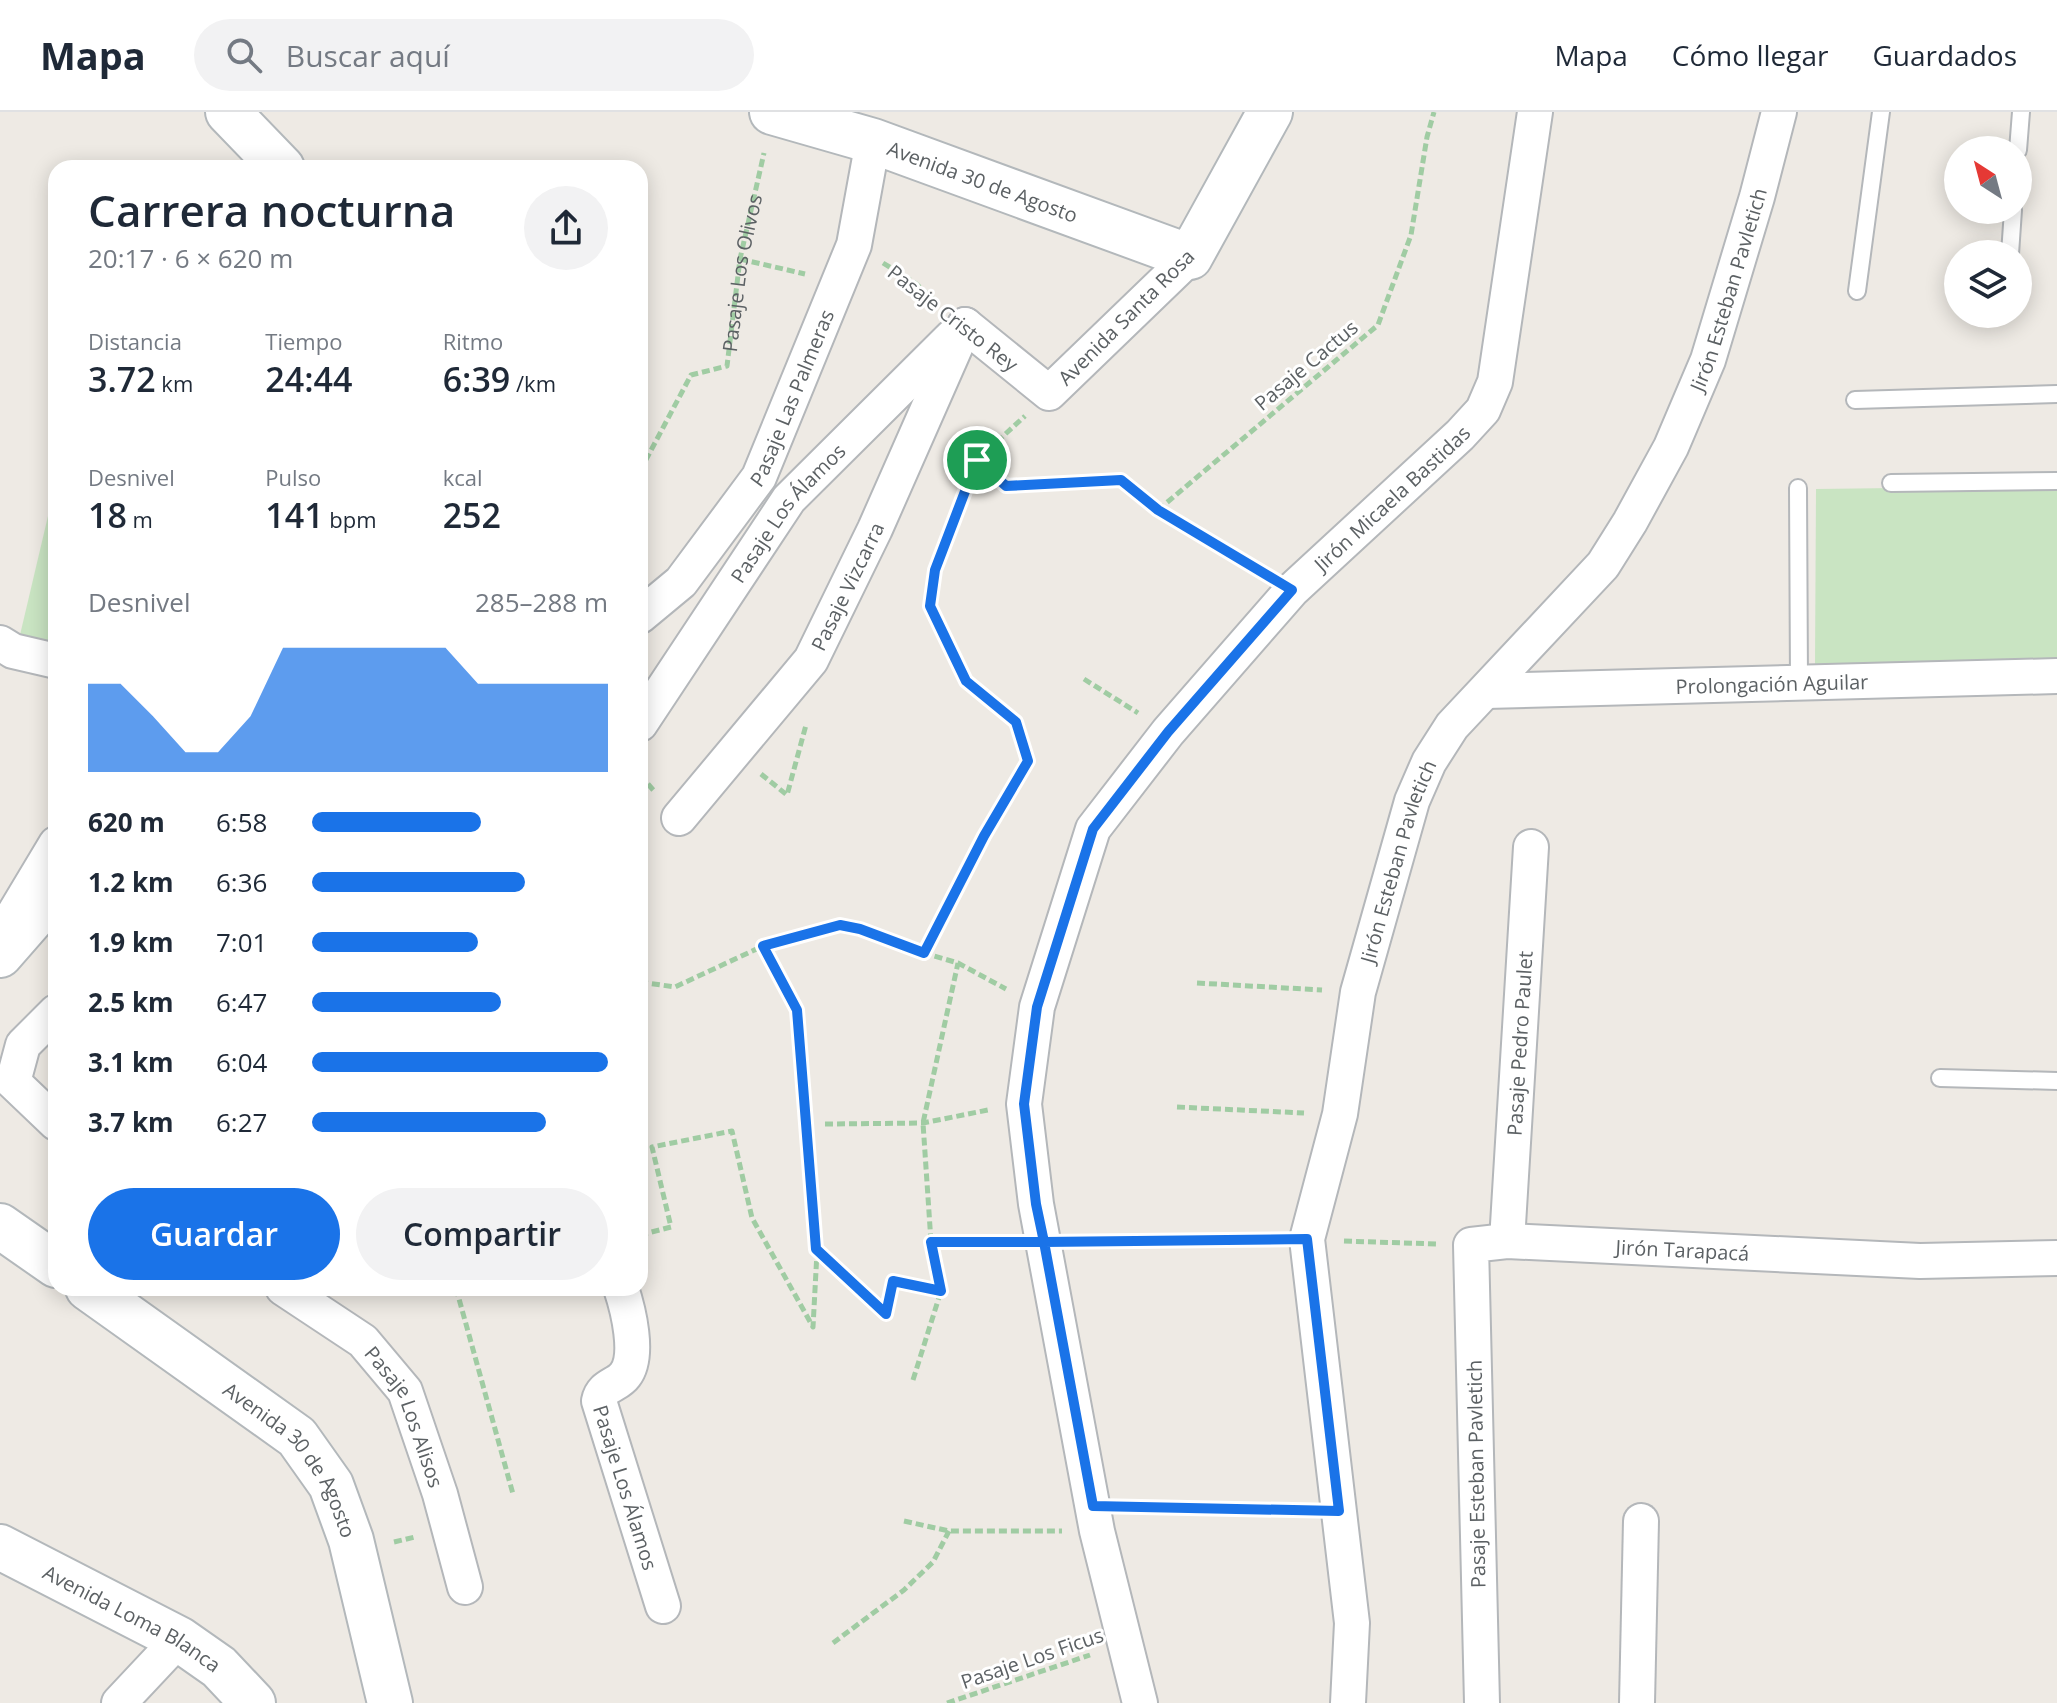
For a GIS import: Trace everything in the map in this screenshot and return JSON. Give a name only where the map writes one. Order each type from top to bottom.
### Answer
[{"type":"street","points":[[228,112],[274,160]]},
{"type":"street","name":"Avenida Santa Rosa","points":[[1049,393],[1190,257],[1270,112]]},
{"type":"street","name":"Jirón Micaela Bastidas","points":[[1140,1703],[1095,1519],[1036,1204],[1024,1104],[1037,1007],[1093,829],[1168,732],[1292,590],[1460,435],[1483,410],[1495,382],[1535,112]]},
{"type":"street","name":"Jirón Esteban Pavletich","points":[[1348,1703],[1352,1623],[1307,1239],[1340,1114],[1358,992],[1412,801],[1436,750],[1452,726],[1603,565],[1671,447],[1708,360],[1779,112]]},
{"type":"street","name":"Avenida 30 de Agosto","points":[[769,129],[873,141],[1190,257]]},
{"type":"street","name":"Pasaje Las Palmeras","points":[[648,609],[681,582],[759,477],[854,245],[873,141]]},
{"type":"street","name":"Pasaje Cristo Rey","points":[[965,325],[1049,393]]},
{"type":"street","name":"Pasaje Los Álamos","points":[[648,712],[789,499],[965,325]]},
{"type":"street","name":"Pasaje Vizcarra","points":[[679,818],[811,660],[875,529],[965,325]]},
{"type":"street","points":[[0,643],[13,651],[48,659]]},
{"type":"street","name":"Prolongación Aguilar","points":[[1486,691],[2057,676]]},
{"type":"street","name":"Pasaje Pedro Paulet","points":[[1507,1241],[1531,847]]},
{"type":"street","points":[[0,938],[48,857]]},
{"type":"street","points":[[0,955],[48,900]]},
{"type":"street","points":[[48,1020],[23,1045],[13,1082],[48,1115]]},
{"type":"street","points":[[0,1226],[48,1259]]},
{"type":"street","name":"Jirón Tarapacá","points":[[1471,1245],[1507,1241],[1920,1261],[2057,1258]]},
{"type":"street","name":"Pasaje Esteban Pavletich","points":[[1471,1245],[1482,1703]]},
{"type":"street","name":"Avenida 30 de Agosto","points":[[99,1296],[297,1437],[331,1485],[354,1553],[390,1703]]},
{"type":"street","name":"Pasaje Los Alisos","points":[[295,1296],[363,1341],[405,1391],[440,1494],[465,1587]]},
{"type":"street","name":"Pasaje Los Álamos","points":[[623,1296],[633,1345],[632,1361],[624,1377],[605,1389],[599,1401],[663,1606]]},
{"type":"street","points":[[1637,1703],[1641,1521]]},
{"type":"street","name":"Avenida Loma Blanca","points":[[0,1547],[179,1639],[219,1667],[253,1703]]},
{"type":"street","points":[[119,1703],[179,1639]]},
{"type":"lane","points":[[1857,291],[1881,112]]},
{"type":"lane","points":[[2019,136],[2021,112]]},
{"type":"lane","points":[[1855,400],[2057,394]]},
{"type":"lane","points":[[1891,483],[2057,481]]},
{"type":"lane","points":[[1798,488],[1799,682]]},
{"type":"lane","points":[[1940,1078],[2057,1081]]},
{"type":"path","name":"Pasaje Cactus","points":[[1158,510],[1378,325],[1411,235],[1434,112]]},
{"type":"path","name":"Pasaje Los Olivos","points":[[648,456],[691,375],[727,366],[740,259],[769,129]]},
{"type":"path","name":"Pasaje Cristo Rey","points":[[854,245],[915,283],[965,325]]},
{"type":"path","points":[[740,259],[839,282]]},
{"type":"path","points":[[924,953],[984,836],[1028,761],[1016,722],[966,681],[930,606],[935,570],[977,460],[1049,393]]},
{"type":"path","points":[[977,460],[1006,486],[1121,480],[1158,510],[1292,590]]},
{"type":"path","points":[[1084,679],[1168,732]]},
{"type":"path","points":[[648,983],[675,987],[763,946],[840,925],[958,963],[1037,1007]]},
{"type":"path","points":[[648,1233],[671,1227],[652,1147],[732,1131],[752,1218],[813,1327],[816,1251],[797,1010],[763,946]]},
{"type":"path","points":[[913,1380],[941,1291],[931,1242],[923,1123],[958,963]]},
{"type":"path","points":[[1197,983],[1358,992]]},
{"type":"path","points":[[825,1124],[923,1123],[1024,1104]]},
{"type":"path","points":[[1177,1107],[1340,1114]]},
{"type":"path","points":[[931,1242],[1307,1239],[1471,1245]]},
{"type":"path","points":[[816,1251],[886,1314],[893,1281],[941,1291]]},
{"type":"path","points":[[458,1296],[513,1494]]},
{"type":"path","points":[[354,1553],[421,1535],[422,1500],[440,1494]]},
{"type":"path","points":[[904,1521],[949,1531],[1095,1519],[1339,1511]]},
{"type":"path","points":[[833,1643],[914,1581],[933,1562],[949,1531]]},
{"type":"path","name":"Pasaje Los Ficus","points":[[947,1703],[1126,1643]]},
{"type":"green space","points":[[2057,486],[2057,661],[1815,665],[1816,489]]},
{"type":"green space","points":[[48,516],[48,641],[20,635]]},
{"type":"route","points":[[977,460],[935,570],[930,606],[966,681],[1016,722],[1028,761],[984,836],[924,953],[860,929],[840,925],[763,946],[797,1010],[816,1249],[886,1314],[893,1281],[941,1291],[931,1242],[1044,1242],[1093,1506],[1339,1511],[1307,1239],[1044,1242],[1036,1204],[1024,1104],[1037,1007],[1093,829],[1168,732],[1292,590],[1158,510],[1121,480],[1006,486],[977,460]]}]
